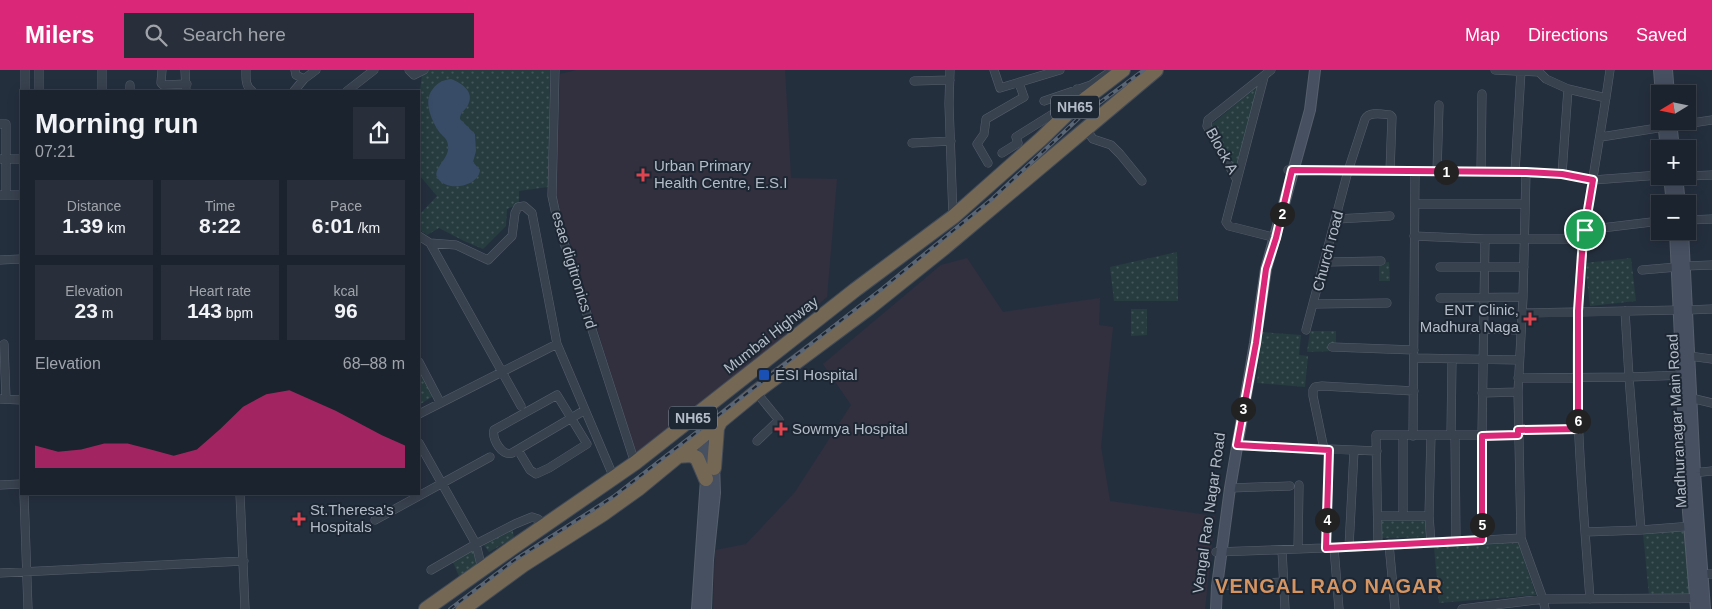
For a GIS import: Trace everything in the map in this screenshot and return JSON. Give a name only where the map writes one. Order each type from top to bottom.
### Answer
[{"type":"highway","name":"Mumbai Highway","points":[[426,609],[635,463],[855,290],[953,217],[1109,74],[1123,70]]},
{"type":"highway","name":"NH65","points":[[463,609],[524,565],[638,489],[756,392],[869,308],[951,242],[1156,70]]},
{"type":"highway","points":[[855,290],[869,308]]},
{"type":"highway","points":[[710,474],[717,428],[722,419]]},
{"type":"highway","points":[[676,456],[691,455],[697,458],[710,474]]},
{"type":"main road","name":"Vengal Rao Nagar Road","points":[[1212,609],[1233,457],[1252,342],[1273,237],[1304,112],[1308,70]]},
{"type":"main road","name":"Vengal Rao Nagar Road","points":[[1290,170],[1310,110],[1315,70]]},
{"type":"main road","points":[[1659,70],[1660,85]]},
{"type":"main road","points":[[1667,70],[1668,85]]},
{"type":"main road","name":"Madhuranagar Main Road","points":[[1676,240],[1681,267]]},
{"type":"main road","name":"Madhuranagar Main Road","points":[[1682,240],[1681,267],[1690,473],[1693,526],[1702,574],[1700,604]]},
{"type":"main road","name":"Madhuranagar Main Road","points":[[1683,310],[1689,356],[1686,375],[1691,398],[1690,473]]},
{"type":"main road","points":[[706,433],[710,474],[715,493],[708,560],[706,609]]},
{"type":"main road","name":"Vengal Rao Nagar Road","points":[[1216,609],[1219,552],[1230,488],[1233,457]]},
{"type":"main road","points":[[697,609],[710,474]]},
{"type":"street","points":[[25,70],[25,90]]},
{"type":"street","points":[[39,70],[39,90]]},
{"type":"street","points":[[102,70],[102,90]]},
{"type":"street","points":[[162,70],[161,81],[163,85],[187,87],[185,70]]},
{"type":"street","points":[[246,70],[248,88],[251,90]]},
{"type":"street","points":[[295,70],[296,75],[304,79]]},
{"type":"street","points":[[295,90],[304,79],[316,70]]},
{"type":"street","points":[[348,90],[374,70]]},
{"type":"street","points":[[412,73],[424,70]]},
{"type":"street","name":"esae digitronics rd","points":[[555,70],[552,196],[558,224],[635,463]]},
{"type":"street","points":[[950,70],[953,217]]},
{"type":"street","points":[[994,70],[1000,88],[1060,70]]},
{"type":"street","name":"Block A","points":[[1237,180],[1207,126],[1208,120],[1271,70]]},
{"type":"street","points":[[1495,70],[1539,71],[1546,79],[1568,89],[1606,98]]},
{"type":"street","points":[[1590,599],[1578,429],[1578,311],[1583,239],[1610,70]]},
{"type":"street","points":[[1515,172],[1521,71]]},
{"type":"street","points":[[1044,101],[1091,85],[1109,74]]},
{"type":"street","name":"Block A","points":[[1237,180],[1264,77]]},
{"type":"street","points":[[914,81],[950,80]]},
{"type":"street","points":[[988,163],[978,144],[984,134],[986,119],[1024,97],[1019,83]]},
{"type":"street","points":[[1002,153],[1018,143],[1016,137],[1080,97],[1077,89]]},
{"type":"street","points":[[1562,174],[1568,89]]},
{"type":"street","points":[[1481,172],[1482,94]]},
{"type":"street","points":[[1437,172],[1439,105]]},
{"type":"street","name":"Church road","points":[[1306,330],[1326,262],[1348,171],[1366,116],[1380,114],[1392,117],[1390,172]]},
{"type":"street","points":[[1696,121],[1712,120]]},
{"type":"street","points":[[0,124],[6,124],[3,159],[4,193]]},
{"type":"street","points":[[1600,137],[1651,127]]},
{"type":"street","points":[[1085,128],[1093,139],[1111,145],[1142,181]]},
{"type":"street","points":[[912,143],[951,141]]},
{"type":"street","points":[[3,159],[20,158]]},
{"type":"street","points":[[1290,170],[1526,172],[1562,174],[1593,180],[1651,176]]},
{"type":"street","points":[[1413,436],[1415,172]]},
{"type":"street","points":[[1526,172],[1523,297],[1518,378],[1521,538],[1545,609]]},
{"type":"street","points":[[1696,176],[1712,175]]},
{"type":"street","points":[[1237,180],[1226,222],[1227,225],[1273,237]]},
{"type":"street","points":[[4,193],[20,190]]},
{"type":"street","points":[[4,193],[20,195]]},
{"type":"street","points":[[1415,204],[1526,204]]},
{"type":"street","points":[[420,237],[430,243],[456,245],[488,260],[512,236],[515,213],[518,207],[528,208],[534,218],[557,344],[614,478]]},
{"type":"street","points":[[1337,219],[1390,216]]},
{"type":"street","points":[[1696,220],[1712,219]]},
{"type":"street","points":[[1585,230],[1651,222]]},
{"type":"street","points":[[1414,236],[1583,239]]},
{"type":"street","points":[[1482,540],[1485,238]]},
{"type":"street","points":[[430,243],[521,406]]},
{"type":"street","points":[[0,260],[20,259]]},
{"type":"street","points":[[1326,262],[1381,261]]},
{"type":"street","points":[[1642,270],[1712,265]]},
{"type":"street","points":[[1440,267],[1524,267]]},
{"type":"street","points":[[1440,298],[1523,297]]},
{"type":"street","points":[[1314,304],[1387,304]]},
{"type":"street","points":[[1522,313],[1712,309]]},
{"type":"street","points":[[1625,311],[1640,530]]},
{"type":"street","points":[[1441,328],[1521,330]]},
{"type":"street","points":[[4,344],[3,399],[20,400]]},
{"type":"street","points":[[420,413],[557,344]]},
{"type":"street","points":[[1332,347],[1452,359],[1519,360]]},
{"type":"street","points":[[1689,356],[1712,359]]},
{"type":"street","points":[[1452,359],[1456,541]]},
{"type":"street","points":[[420,364],[440,402]]},
{"type":"street","points":[[1518,378],[1629,378],[1686,375]]},
{"type":"street","points":[[1339,609],[1330,548],[1326,450],[1313,390],[1315,387],[1322,386],[1414,391]]},
{"type":"street","points":[[756,392],[779,420],[757,441]]},
{"type":"street","points":[[1482,393],[1518,392]]},
{"type":"street","points":[[585,410],[571,418],[518,450],[508,455],[503,453],[494,436],[494,430],[557,395],[571,418],[587,444]]},
{"type":"street","points":[[1691,398],[1712,403]]},
{"type":"street","points":[[1378,546],[1376,435],[1482,436],[1578,429]]},
{"type":"street","points":[[1431,435],[1429,516],[1431,543]]},
{"type":"street","points":[[1402,516],[1403,436]]},
{"type":"street","points":[[518,450],[530,470],[536,474],[597,438]]},
{"type":"street","points":[[1236,440],[1326,450],[1377,451]]},
{"type":"street","points":[[420,445],[476,544],[482,569]]},
{"type":"street","points":[[1350,547],[1354,451]]},
{"type":"street","points":[[375,520],[490,457]]},
{"type":"street","points":[[1690,473],[1712,471]]},
{"type":"street","points":[[0,485],[20,484]]},
{"type":"street","points":[[1298,549],[1299,485]]},
{"type":"street","points":[[1230,488],[1290,486]]},
{"type":"street","points":[[24,495],[28,609]]},
{"type":"street","points":[[240,495],[245,609]]},
{"type":"street","points":[[1378,516],[1429,516]]},
{"type":"street","points":[[431,570],[476,544],[532,517],[546,525]]},
{"type":"street","points":[[1586,532],[1693,526]]},
{"type":"street","points":[[1219,552],[1521,538]]},
{"type":"street","points":[[1389,544],[1395,609]]},
{"type":"street","points":[[1282,550],[1285,609]]},
{"type":"street","points":[[0,573],[244,561]]},
{"type":"street","points":[[1217,586],[1283,582]]},
{"type":"street","points":[[1462,609],[1543,599],[1663,599],[1700,604]]},
{"type":"street","points":[[1663,599],[1664,609]]},
{"type":"shaded area","name":"ESI Hospital","points":[[577,70],[785,70],[791,178],[837,179],[827,297],[710,401],[636,454],[556,197],[560,74]]},
{"type":"shaded area","points":[[967,258],[1003,312],[1100,298],[1099,325],[1113,327],[1101,447],[1110,501],[1215,516],[1205,609],[713,609],[715,550],[746,544],[795,492],[851,405],[823,364],[941,265]]},
{"type":"green space","points":[[429,70],[550,70],[548,187],[519,191],[519,204],[507,209],[506,226],[483,249],[439,228],[427,235],[420,230],[420,214],[437,196],[420,176],[420,90],[422,75]]},
{"type":"green space","points":[[1260,83],[1237,176],[1211,125]]},
{"type":"green space","points":[[1177,252],[1178,301],[1114,301],[1110,267]]},
{"type":"green space","points":[[1631,258],[1636,301],[1590,306],[1585,263]]},
{"type":"green space","points":[[1389,262],[1390,281],[1379,281],[1379,263]]},
{"type":"green space","points":[[1131,309],[1147,309],[1147,335],[1131,336]]},
{"type":"green space","points":[[1310,331],[1336,331],[1336,351],[1307,352]]},
{"type":"green space","points":[[1261,332],[1301,335],[1299,355],[1308,356],[1305,387],[1257,383]]},
{"type":"green space","points":[[420,372],[435,395],[420,404]]},
{"type":"green space","points":[[1379,520],[1427,520],[1430,537],[1380,538]]},
{"type":"green space","points":[[512,526],[514,538],[489,552],[483,544]]},
{"type":"green space","points":[[1692,530],[1699,596],[1649,596],[1643,533]]},
{"type":"green space","points":[[1518,542],[1536,595],[1439,603],[1434,547]]},
{"type":"green space","points":[[474,550],[478,568],[460,579],[453,562]]},
{"type":"water","points":[[451,79],[469,92],[470,100],[460,119],[475,134],[476,151],[473,162],[480,170],[474,181],[461,186],[447,185],[437,177],[437,170],[447,155],[448,144],[434,123],[428,106],[429,95],[434,88],[442,81]]},
{"type":"railway","points":[[450,609],[516,559],[613,497],[883,288],[992,199],[1079,118],[1144,70]]},
{"type":"place","name":"Urban Primary Health Centre, E.S.I","points":[[643,175]]},
{"type":"place","name":"ENT Clinic, Madhura Naga","points":[[1530,319]]},
{"type":"place","name":"ESI Hospital","points":[[764,375]]},
{"type":"place","name":"Sowmya Hospital","points":[[781,429]]},
{"type":"place","name":"St.Theresa's Hospitals","points":[[299,519]]},
{"type":"district","name":"VENGAL RAO NAGAR","points":[[1329,586]]},
{"type":"route","points":[[1292,170],[1526,172],[1562,174],[1593,180],[1585,230],[1578,311],[1578,429],[1518,430],[1518,435],[1482,436],[1482,540],[1326,548],[1329,450],[1237,445],[1256,343],[1266,269],[1276,238],[1292,170]]}]
